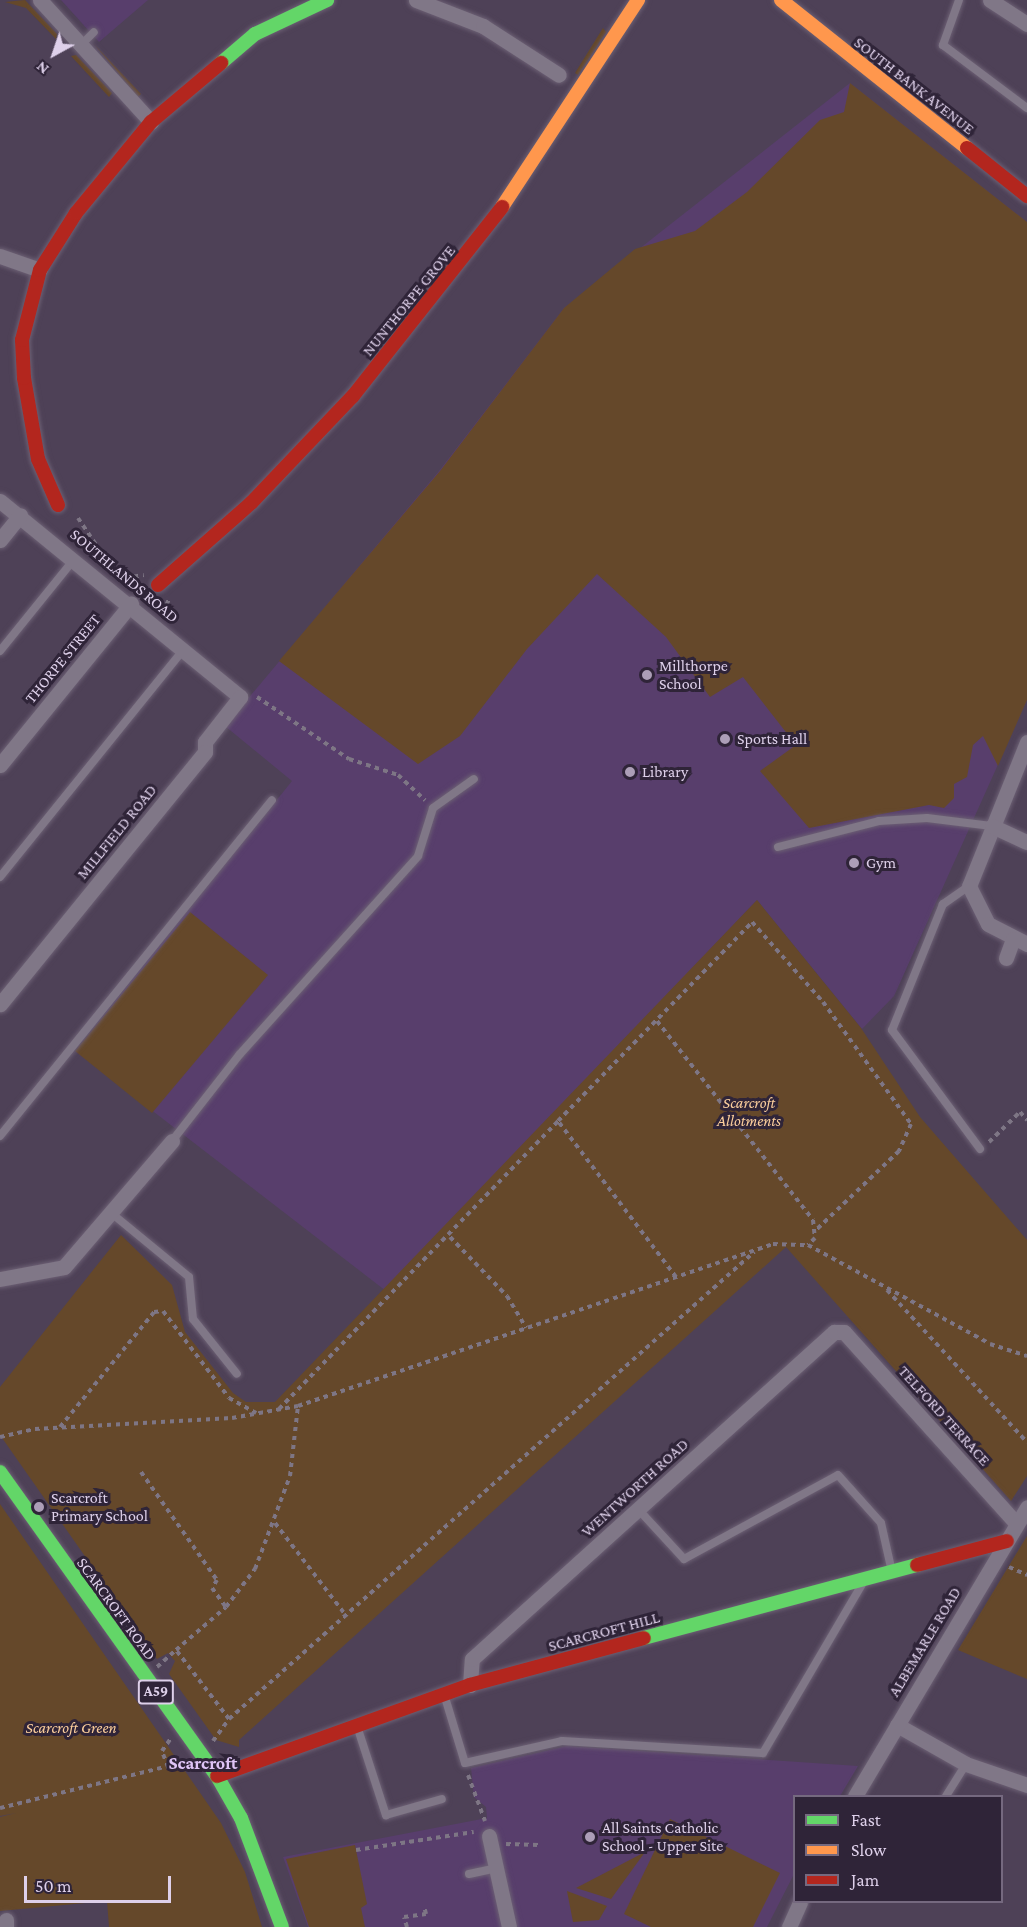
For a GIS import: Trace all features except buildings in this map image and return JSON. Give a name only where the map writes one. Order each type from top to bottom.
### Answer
[{"type":"street","points":[[40,0],[151,122]]},
{"type":"street","points":[[58,505],[38,459],[24,378],[22,340],[40,270],[76,213],[151,122],[255,34],[327,0]]},
{"type":"street","points":[[416,0],[483,26],[559,75]]},
{"type":"street","name":"NUNTHORPE GROVE","points":[[158,585],[252,502],[353,396],[414,323],[577,100],[638,0]]},
{"type":"street","name":"SOUTH BANK AVENUE","points":[[781,0],[1027,196]]},
{"type":"street","points":[[990,0],[1027,24]]},
{"type":"street","points":[[0,256],[40,270]]},
{"type":"street","name":"SOUTHLANDS ROAD","points":[[0,501],[21,515],[112,588],[240,697]]},
{"type":"street","points":[[0,540],[21,515]]},
{"type":"street","name":"THORPE STREET","points":[[0,765],[131,604]]},
{"type":"street","name":"MILLFIELD ROAD","points":[[0,1004],[205,752],[205,742],[240,697]]},
{"type":"street","points":[[1006,958],[1020,941],[988,924],[969,886],[1026,748]]},
{"type":"street","points":[[992,826],[1027,842]]},
{"type":"street","points":[[0,1280],[64,1267],[172,1141]]},
{"type":"street","name":"WENTWORTH ROAD","points":[[470,1685],[472,1659],[834,1332],[844,1332]]},
{"type":"street","name":"TELFORD TERRACE","points":[[844,1332],[1017,1524]]},
{"type":"street","name":"SCARCROFT ROAD","points":[[0,1472],[217,1776],[242,1818],[282,1927]]},
{"type":"street","name":"ALBEMARLE ROAD","points":[[856,1795],[1027,1507]]},
{"type":"street","name":"SCARCROFT HILL","points":[[217,1776],[470,1685],[1007,1540]]},
{"type":"street","points":[[897,1725],[966,1764],[1027,1785]]},
{"type":"street","points":[[491,1841],[509,1927]]},
{"type":"street","points":[[789,1927],[800,1903]]},
{"type":"lane","points":[[959,0],[943,45],[1027,108]]},
{"type":"lane","points":[[81,45],[94,32]]},
{"type":"lane","points":[[0,651],[75,558]]},
{"type":"lane","points":[[0,877],[184,649]]},
{"type":"lane","points":[[172,1141],[240,1054],[418,856],[433,808],[474,779]]},
{"type":"lane","points":[[0,1136],[272,800]]},
{"type":"lane","points":[[778,847],[879,821],[927,818],[992,826]]},
{"type":"lane","points":[[969,886],[943,904],[892,1030],[981,1149]]},
{"type":"lane","points":[[110,1212],[189,1276],[193,1319],[237,1374]]},
{"type":"lane","points":[[638,1509],[684,1558],[838,1475],[881,1523],[892,1572]]},
{"type":"lane","points":[[444,1694],[465,1763],[562,1741],[763,1753],[865,1579]]},
{"type":"lane","points":[[357,1726],[386,1815],[442,1799]]},
{"type":"lane","points":[[947,1795],[966,1764]]},
{"type":"lane","points":[[469,1874],[498,1868]]},
{"type":"path","points":[[78,518],[104,560],[124,578],[112,588]]},
{"type":"path","points":[[154,624],[169,596],[158,585]]},
{"type":"path","points":[[240,697],[251,694],[349,759],[398,775],[433,808]]},
{"type":"path","points":[[278,1410],[450,1237],[558,1121],[752,922],[823,1002],[910,1124],[899,1152],[816,1230],[808,1245]]},
{"type":"path","points":[[657,1021],[816,1230]]},
{"type":"path","points":[[981,1149],[1020,1112],[1027,1119]]},
{"type":"path","points":[[558,1121],[676,1277]]},
{"type":"path","points":[[450,1237],[507,1296],[526,1328]]},
{"type":"path","points":[[0,1437],[60,1428],[157,1425],[298,1406],[773,1244],[808,1245],[990,1344],[1027,1356]]},
{"type":"path","points":[[210,1747],[228,1719],[347,1617],[757,1249]]},
{"type":"path","points":[[885,1287],[1027,1442]]},
{"type":"path","points":[[60,1428],[154,1312],[163,1311],[229,1398],[258,1413]]},
{"type":"path","points":[[171,1657],[176,1650],[226,1607],[255,1569],[275,1523],[291,1476],[298,1406]]},
{"type":"path","points":[[141,1472],[217,1580],[212,1588],[226,1607]]},
{"type":"path","points":[[275,1523],[347,1617]]},
{"type":"path","points":[[176,1650],[228,1719]]},
{"type":"path","points":[[168,1767],[162,1751],[184,1727]]},
{"type":"path","points":[[0,1808],[192,1760]]},
{"type":"path","points":[[356,1850],[487,1830],[465,1763]]},
{"type":"path","points":[[491,1841],[538,1845]]},
{"type":"path","points":[[407,1927],[404,1917],[426,1914],[424,1906]]},
{"type":"shaded area","points":[[61,0],[148,0],[99,42]]},
{"type":"shaded area","name":"Millthorpe School","points":[[850,83],[1027,222],[1027,700],[894,996],[862,1029],[757,900],[386,1291],[75,1051],[292,781],[225,726],[439,471],[564,308]]},
{"type":"shaded area","name":"All Saints Catholic School - Upper Site","points":[[567,1746],[858,1766],[841,1795],[793,1795],[793,1876],[767,1927],[308,1927],[283,1857],[487,1818],[486,1807],[474,1797],[471,1768]]},
{"type":"green space","points":[[25,0],[57,34],[56,39],[26,8],[5,2]]},
{"type":"green space","points":[[603,28],[606,32],[578,75],[575,73]]},
{"type":"green space","points":[[94,44],[141,94],[138,97]]},
{"type":"green space","points":[[76,55],[112,93],[109,97],[71,56]]},
{"type":"green space","points":[[850,83],[1027,222],[1027,700],[998,766],[983,736],[973,745],[967,777],[954,784],[954,798],[944,808],[929,805],[809,828],[760,771],[796,745],[743,677],[710,697],[666,637],[597,574],[527,649],[460,736],[418,764],[279,661],[440,471],[564,308],[635,249],[695,231],[747,192],[820,120],[844,112]]},
{"type":"green space","name":"Scarcroft Allotments","points":[[757,900],[861,1028],[920,1117],[1027,1240],[1027,1476],[1011,1501],[786,1247],[239,1740],[239,1747],[216,1740],[169,1674],[175,1661],[168,1653],[157,1659],[0,1435],[0,1387],[121,1235],[172,1285],[185,1332],[233,1393],[246,1402],[275,1402]]},
{"type":"green space","points":[[190,912],[268,975],[152,1113],[75,1051]]},
{"type":"green space","name":"Scarcroft Green","points":[[0,1504],[221,1823],[245,1872],[262,1927],[109,1927],[107,1901],[0,1911],[0,1817],[16,1813],[0,1816]]},
{"type":"green space","points":[[1027,1536],[1027,1679],[958,1650]]},
{"type":"green space","points":[[670,1819],[780,1873],[753,1927],[651,1927],[624,1914]]},
{"type":"green space","points":[[355,1845],[367,1904],[361,1908],[365,1927],[309,1927],[286,1859]]},
{"type":"green space","points":[[645,1852],[611,1899],[576,1888]]},
{"type":"green space","points":[[567,1891],[607,1906],[599,1920],[573,1922]]},
{"type":"traffic: fast","points":[[221,63],[255,34],[327,0]]},
{"type":"traffic: fast","points":[[0,1472],[217,1776],[241,1818],[282,1927]]},
{"type":"traffic: fast","points":[[644,1638],[917,1565]]},
{"type":"traffic: slow","points":[[502,207],[638,0]]},
{"type":"traffic: slow","points":[[781,0],[967,148]]},
{"type":"traffic: jam","points":[[58,505],[38,459],[24,378],[22,340],[40,270],[76,213],[151,122],[221,63]]},
{"type":"traffic: jam","points":[[967,148],[1027,196]]},
{"type":"traffic: jam","points":[[158,585],[252,502],[353,396],[502,207]]},
{"type":"traffic: jam","points":[[917,1565],[1007,1541]]},
{"type":"traffic: jam","points":[[217,1776],[470,1685],[644,1638]]},
{"type":"place","name":"Millthorpe School","points":[[647,675]]},
{"type":"place","name":"Sports Hall","points":[[725,739]]},
{"type":"place","name":"Library","points":[[630,772]]},
{"type":"place","name":"Gym","points":[[854,863]]},
{"type":"place","name":"Scarcroft Primary School","points":[[39,1507]]},
{"type":"place","name":"All Saints Catholic School - Upper Site","points":[[590,1837]]},
{"type":"district","name":"Scarcroft","points":[[203,1763]]}]
